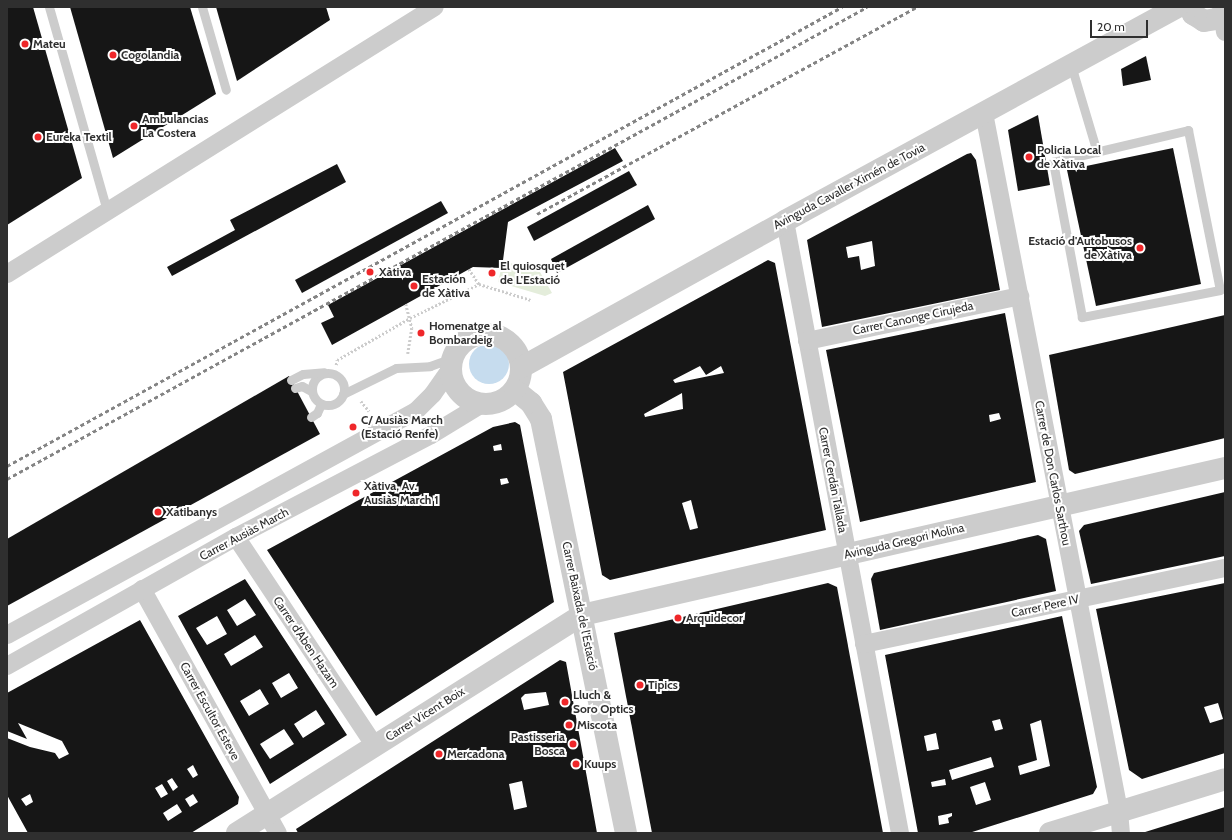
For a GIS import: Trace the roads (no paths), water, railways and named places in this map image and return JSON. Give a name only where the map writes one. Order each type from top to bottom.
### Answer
[{"type":"street","points":[[7,274],[107,210],[435,7]]},
{"type":"street","name":"Avinguda Cavaller Ximén de Tovia","points":[[522,367],[784,221],[1178,7]]},
{"type":"street","points":[[1190,7],[1193,14],[1204,21],[1224,20]]},
{"type":"street","name":"Carrer de Don Carlos Sarthou","points":[[984,113],[1119,811],[1121,833]]},
{"type":"street","name":"Carrer Cerdán Tallada","points":[[784,221],[900,833]]},
{"type":"street","name":"Carrer Canonge Cirujeda","points":[[807,341],[1020,296]]},
{"type":"street","points":[[491,333],[503,337],[513,345],[519,354],[522,367],[520,379],[515,390],[500,401],[482,404],[470,401],[460,393],[453,383],[451,364],[457,347],[467,338],[479,334],[491,333]]},
{"type":"street","name":"Carrer Ausiàs March","points":[[7,635],[416,411],[433,394],[451,364]]},
{"type":"street","name":"Carrer Baixada de l'Estació","points":[[515,390],[532,403],[541,419],[626,833]]},
{"type":"street","name":"Carrer Ausiàs March","points":[[7,666],[236,537],[431,435],[482,404]]},
{"type":"street","name":"Avinguda Gregori Molina","points":[[582,615],[1225,468]]},
{"type":"street","name":"Carrer d'Aben Hazam","points":[[236,537],[375,746]]},
{"type":"street","name":"Carrer Pere IV","points":[[864,644],[1225,568]]},
{"type":"street","name":"Carrer Escultor Esteve","points":[[142,589],[278,833]]},
{"type":"street","name":"Carrer Vicent Boix","points":[[237,833],[582,615]]},
{"type":"street","points":[[1050,833],[1225,779]]},
{"type":"lane","points":[[49,7],[107,210]]},
{"type":"lane","points":[[202,7],[226,90]]},
{"type":"lane","points":[[1071,65],[1097,152]]},
{"type":"lane","points":[[1188,130],[1220,290],[1082,317],[1053,162],[1097,152],[1188,130]]},
{"type":"lane","points":[[360,385],[341,379],[333,373],[327,372],[303,374],[293,384],[302,386],[311,391],[316,401],[321,404],[332,405],[341,399],[344,394],[396,368],[451,364]]},
{"type":"lane","points":[[311,391],[314,380],[317,376],[327,372]]},
{"type":"lane","points":[[341,379],[344,384],[344,394]]},
{"type":"lane","points":[[311,416],[317,413],[321,404]]},
{"type":"water","points":[[493,344],[500,347],[506,353],[509,364],[508,372],[500,381],[493,384],[485,384],[478,381],[470,372],[469,360],[472,353],[481,345]]},
{"type":"railway","points":[[7,466],[842,7]]},
{"type":"railway","points":[[7,479],[867,7]]},
{"type":"railway","points":[[537,214],[917,7]]},
{"type":"place","name":"Mateu","points":[[25,44]]},
{"type":"place","name":"Cogolandia","points":[[113,55]]},
{"type":"place","name":"Ambulancias La Costera","points":[[134,126]]},
{"type":"place","name":"Eureka Textil","points":[[38,137]]},
{"type":"place","name":"Policia Local de Xàtiva","points":[[1029,157]]},
{"type":"place","name":"Estació d'Autobusos de Xàtiva","points":[[1140,248]]},
{"type":"place","name":"Xàtiva","points":[[370,272]]},
{"type":"place","name":"El quiosquet de L'Estació","points":[[492,273]]},
{"type":"place","name":"Estación de Xàtiva","points":[[414,286]]},
{"type":"place","name":"Homenatge al Bombardeig","points":[[421,333]]},
{"type":"place","name":"C/ Ausiàs March (Estació Renfe)","points":[[353,427]]},
{"type":"place","name":"Xàtiva, Av. Ausiàs March 1","points":[[356,493]]},
{"type":"place","name":"Xatibanys","points":[[158,512]]},
{"type":"place","name":"Arquidecor","points":[[678,618]]},
{"type":"place","name":"Tipics","points":[[640,685]]},
{"type":"place","name":"Lluch & Soro Optics","points":[[565,702]]},
{"type":"place","name":"Miscota","points":[[569,725]]},
{"type":"place","name":"Pastisseria Bosca","points":[[573,744]]},
{"type":"place","name":"Mercadona","points":[[439,754]]},
{"type":"place","name":"Kuups","points":[[576,764]]}]
